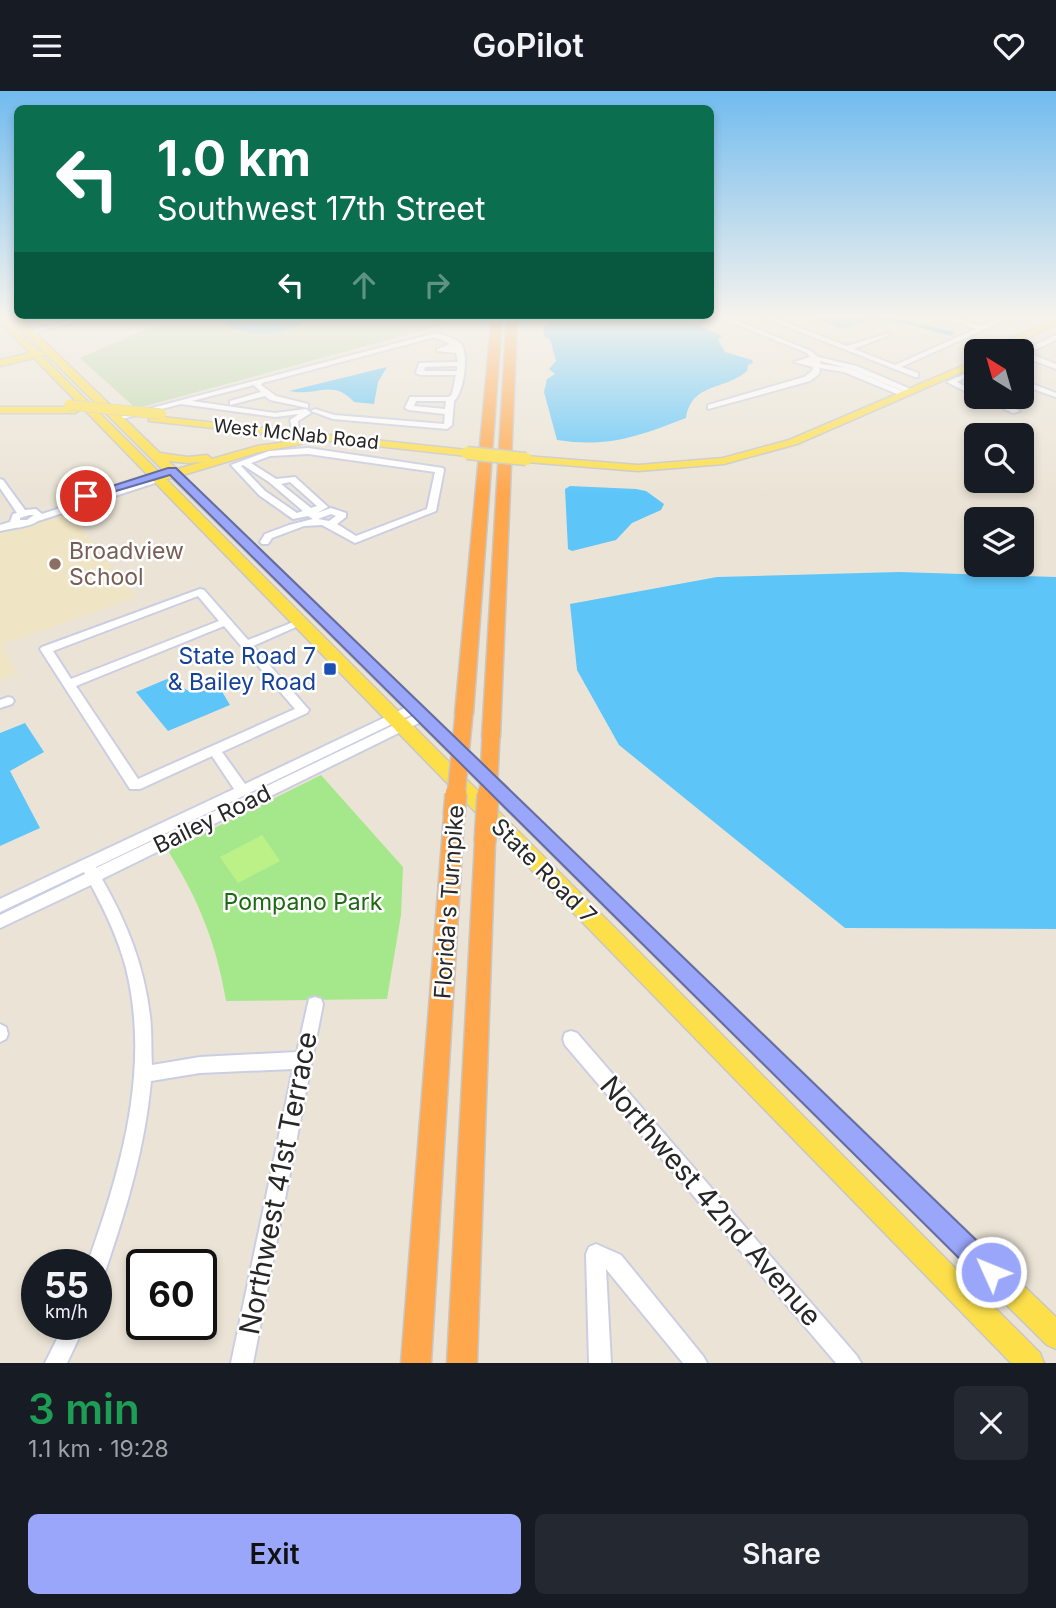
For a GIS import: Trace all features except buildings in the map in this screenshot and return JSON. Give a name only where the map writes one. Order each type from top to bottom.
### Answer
[{"type":"highway","name":"Florida's Turnpike","points":[[416,1363],[454,816],[492,375]]},
{"type":"highway","name":"Florida's Turnpike","points":[[462,1363],[509,375]]},
{"type":"main road","name":"State Road 7","points":[[56,375],[300,623],[409,718],[1056,1336]]},
{"type":"main road","name":"State Road 7","points":[[75,375],[269,565],[409,718],[1030,1363]]},
{"type":"main road","points":[[469,450],[638,468],[724,461],[793,442],[934,375]]},
{"type":"main road","points":[[903,390],[943,375]]},
{"type":"main road","points":[[62,382],[85,395],[96,396]]},
{"type":"main road","name":"West McNab Road","points":[[0,408],[72,407],[296,429],[469,450]]},
{"type":"main road","name":"West McNab Road","points":[[157,417],[212,426],[469,450]]},
{"type":"main road","points":[[174,472],[219,455],[232,446],[233,437],[212,426]]},
{"type":"main road","points":[[157,477],[278,444],[342,439]]},
{"type":"main road","points":[[157,456],[188,460],[219,455]]},
{"type":"main road","points":[[209,528],[234,545],[251,547]]},
{"type":"main road","points":[[233,555],[252,556],[269,565]]},
{"type":"street","name":"West McNab Road","points":[[118,418],[283,375]]},
{"type":"street","name":"West McNab Road","points":[[258,382],[257,386],[273,398],[333,417],[437,428],[448,425],[459,375]]},
{"type":"street","points":[[711,407],[807,379],[810,375]]},
{"type":"street","points":[[861,375],[903,390]]},
{"type":"street","points":[[964,378],[951,385],[964,390]]},
{"type":"street","points":[[1034,387],[1055,395]]},
{"type":"street","points":[[233,403],[267,393]]},
{"type":"street","points":[[449,412],[409,408],[413,399],[452,399]]},
{"type":"street","name":"West McNab Road","points":[[178,401],[275,415],[310,410]]},
{"type":"street","points":[[1011,409],[1016,411]]},
{"type":"street","name":"West McNab Road","points":[[296,429],[294,420],[310,410]]},
{"type":"street","points":[[308,451],[440,470],[431,511],[355,540],[331,523],[343,515],[331,511],[296,517],[262,493],[235,465],[244,462],[269,454],[308,451]]},
{"type":"street","points":[[244,462],[275,482],[314,516],[317,525],[304,526],[251,547]]},
{"type":"street","points":[[1,485],[18,518],[29,523],[35,515],[157,477]]},
{"type":"street","points":[[275,482],[292,479],[323,507],[314,516]]},
{"type":"street","points":[[0,523],[18,518]]},
{"type":"street","points":[[0,528],[18,518]]},
{"type":"street","points":[[200,592],[225,622],[303,710],[135,786],[46,649],[200,592]]},
{"type":"street","points":[[69,684],[225,622]]},
{"type":"street","points":[[246,645],[300,623]]},
{"type":"street","name":"Bailey Road","points":[[174,830],[243,791],[409,718]]},
{"type":"street","name":"Bailey Road","points":[[0,922],[91,870],[409,718]]},
{"type":"street","points":[[214,750],[243,791]]},
{"type":"street","points":[[91,870],[119,919],[133,960],[143,1012],[145,1074],[133,1146],[116,1216],[104,1249]]},
{"type":"street","name":"Bailey Road","points":[[0,906],[91,870]]},
{"type":"street","name":"Northwest 41st Terrace","points":[[242,1363],[314,1004]]},
{"type":"street","name":"Northwest 42nd Avenue","points":[[571,1039],[850,1363]]},
{"type":"street","points":[[145,1074],[200,1065],[302,1060]]},
{"type":"street","points":[[600,1363],[596,1254],[614,1262],[696,1363]]},
{"type":"street","points":[[56,1363],[68,1340]]},
{"type":"shaded area","name":"Broadview School","points":[[67,511],[136,597],[2,645],[18,674],[0,680],[0,532]]},
{"type":"green space","points":[[99,375],[258,375],[142,407],[133,406]]},
{"type":"green space","name":"Pompano Park","points":[[321,775],[403,867],[401,915],[387,999],[226,1001],[212,941],[188,886],[168,851]]},
{"type":"green space","points":[[262,835],[280,861],[238,883],[220,857]]},
{"type":"water","points":[[353,375],[382,375],[374,404],[354,402],[339,391],[289,391]]},
{"type":"water","points":[[553,375],[740,375],[695,398],[689,406],[686,418],[623,439],[592,442],[557,440],[544,392],[547,379]]},
{"type":"water","points":[[570,486],[636,489],[646,491],[664,504],[661,510],[632,523],[616,540],[572,551],[568,549],[565,489]]},
{"type":"water","points":[[899,572],[964,574],[964,577],[1056,577],[1056,929],[845,928],[619,745],[577,670],[570,604],[717,577]]},
{"type":"water","points":[[167,679],[189,691],[221,690],[230,705],[168,731],[136,692]]},
{"type":"water","points":[[25,723],[44,752],[10,771],[40,828],[0,846],[0,733]]},
{"type":"place","name":"Broadview School","points":[[55,564]]},
{"type":"place","name":"State Road 7 & Bailey Road","points":[[330,669]]},
{"type":"route","points":[[86,496],[172,470],[991,1272]]}]
